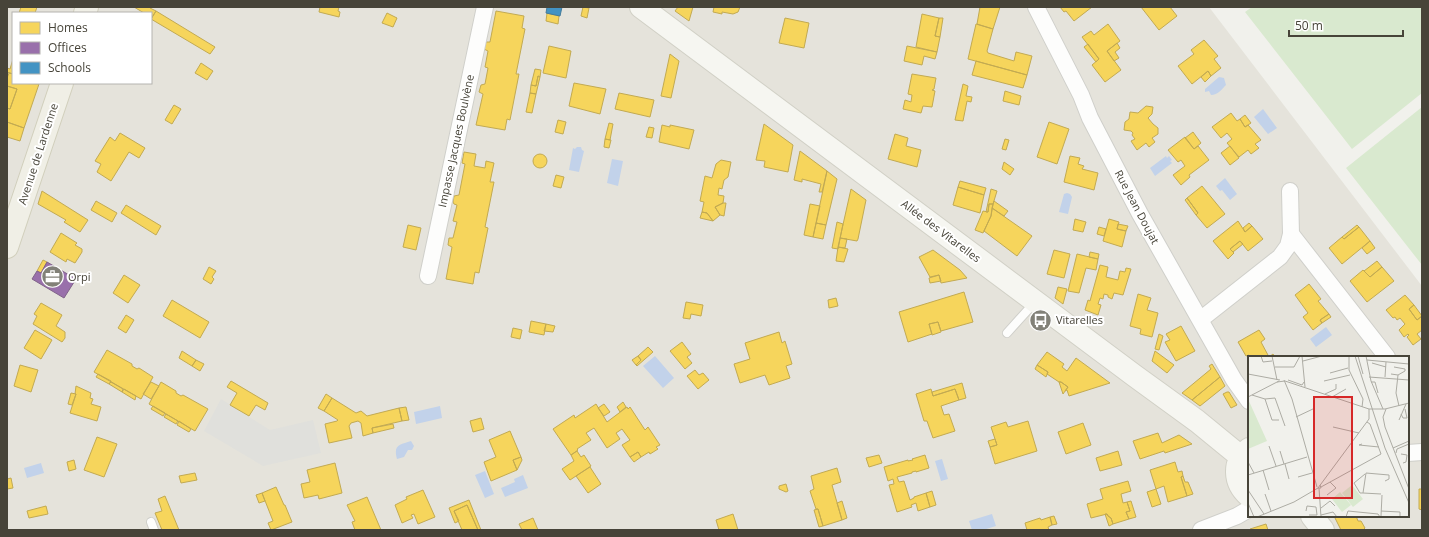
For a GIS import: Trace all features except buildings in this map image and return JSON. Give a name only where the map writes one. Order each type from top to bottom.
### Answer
[{"type":"main road","name":"Allée des Vitarelles","points":[[641,7],[1135,376],[1197,421],[1245,453]]},
{"type":"main road","name":"Avenue de Lardenne","points":[[7,247],[62,84]]},
{"type":"main road","points":[[1245,453],[1236,469],[1236,475],[1241,487],[1248,495]]},
{"type":"main road","points":[[1313,517],[1323,530]]},
{"type":"street","name":"Impasse Jacques Boulvène","points":[[428,276],[485,7]]},
{"type":"street","name":"Rue Jean Doujat","points":[[1036,7],[1081,95],[1090,118],[1140,214],[1234,380],[1248,400]]},
{"type":"street","points":[[1200,320],[1280,257],[1288,246],[1291,234],[1290,191]]},
{"type":"street","points":[[1291,234],[1386,356]]},
{"type":"street","points":[[1409,453],[1422,452]]},
{"type":"street","points":[[1201,530],[1237,516],[1248,510]]},
{"type":"lane","points":[[1007,333],[1036,302]]},
{"type":"lane","points":[[151,522],[154,530]]},
{"type":"shaded area","points":[[7,7],[1209,7],[1422,286],[1422,530],[7,530]]},
{"type":"shaded area","points":[[221,399],[270,430],[313,420],[321,453],[263,466],[204,431]]},
{"type":"green space","points":[[1252,7],[1422,7],[1422,93],[1352,149],[1245,12]]},
{"type":"green space","points":[[1422,107],[1422,265],[1346,168]]},
{"type":"water","points":[[1219,77],[1224,78],[1226,85],[1220,92],[1211,95],[1209,91],[1205,92],[1205,89]]},
{"type":"water","points":[[1263,109],[1277,128],[1268,134],[1254,117]]},
{"type":"water","points":[[577,147],[581,147],[584,151],[579,172],[569,170],[573,148],[575,149]]},
{"type":"water","points":[[1166,156],[1167,158],[1169,156],[1172,163],[1155,176],[1150,168]]},
{"type":"water","points":[[612,159],[623,161],[618,186],[607,183]]},
{"type":"water","points":[[1225,178],[1237,194],[1230,200],[1222,190],[1220,191],[1216,186]]},
{"type":"water","points":[[1067,193],[1072,197],[1068,214],[1059,212],[1064,194]]},
{"type":"water","points":[[1326,327],[1332,335],[1316,347],[1310,339]]},
{"type":"water","points":[[655,356],[674,378],[663,388],[643,366]]},
{"type":"water","points":[[440,406],[442,418],[416,424],[414,412]]},
{"type":"water","points":[[411,441],[414,446],[412,450],[408,450],[404,457],[397,459],[396,450],[398,446]]},
{"type":"water","points":[[942,459],[948,479],[941,481],[935,461]]},
{"type":"water","points":[[41,463],[44,473],[27,478],[24,468]]},
{"type":"water","points":[[485,471],[494,494],[485,498],[475,475]]},
{"type":"water","points":[[523,475],[528,488],[505,497],[501,488],[515,482],[514,479]]},
{"type":"water","points":[[992,514],[996,526],[983,530],[972,530],[969,521]]},
{"type":"place","name":"Orpi","points":[[53,277]]},
{"type":"place","name":"Vitarelles","points":[[1040,320]]}]
